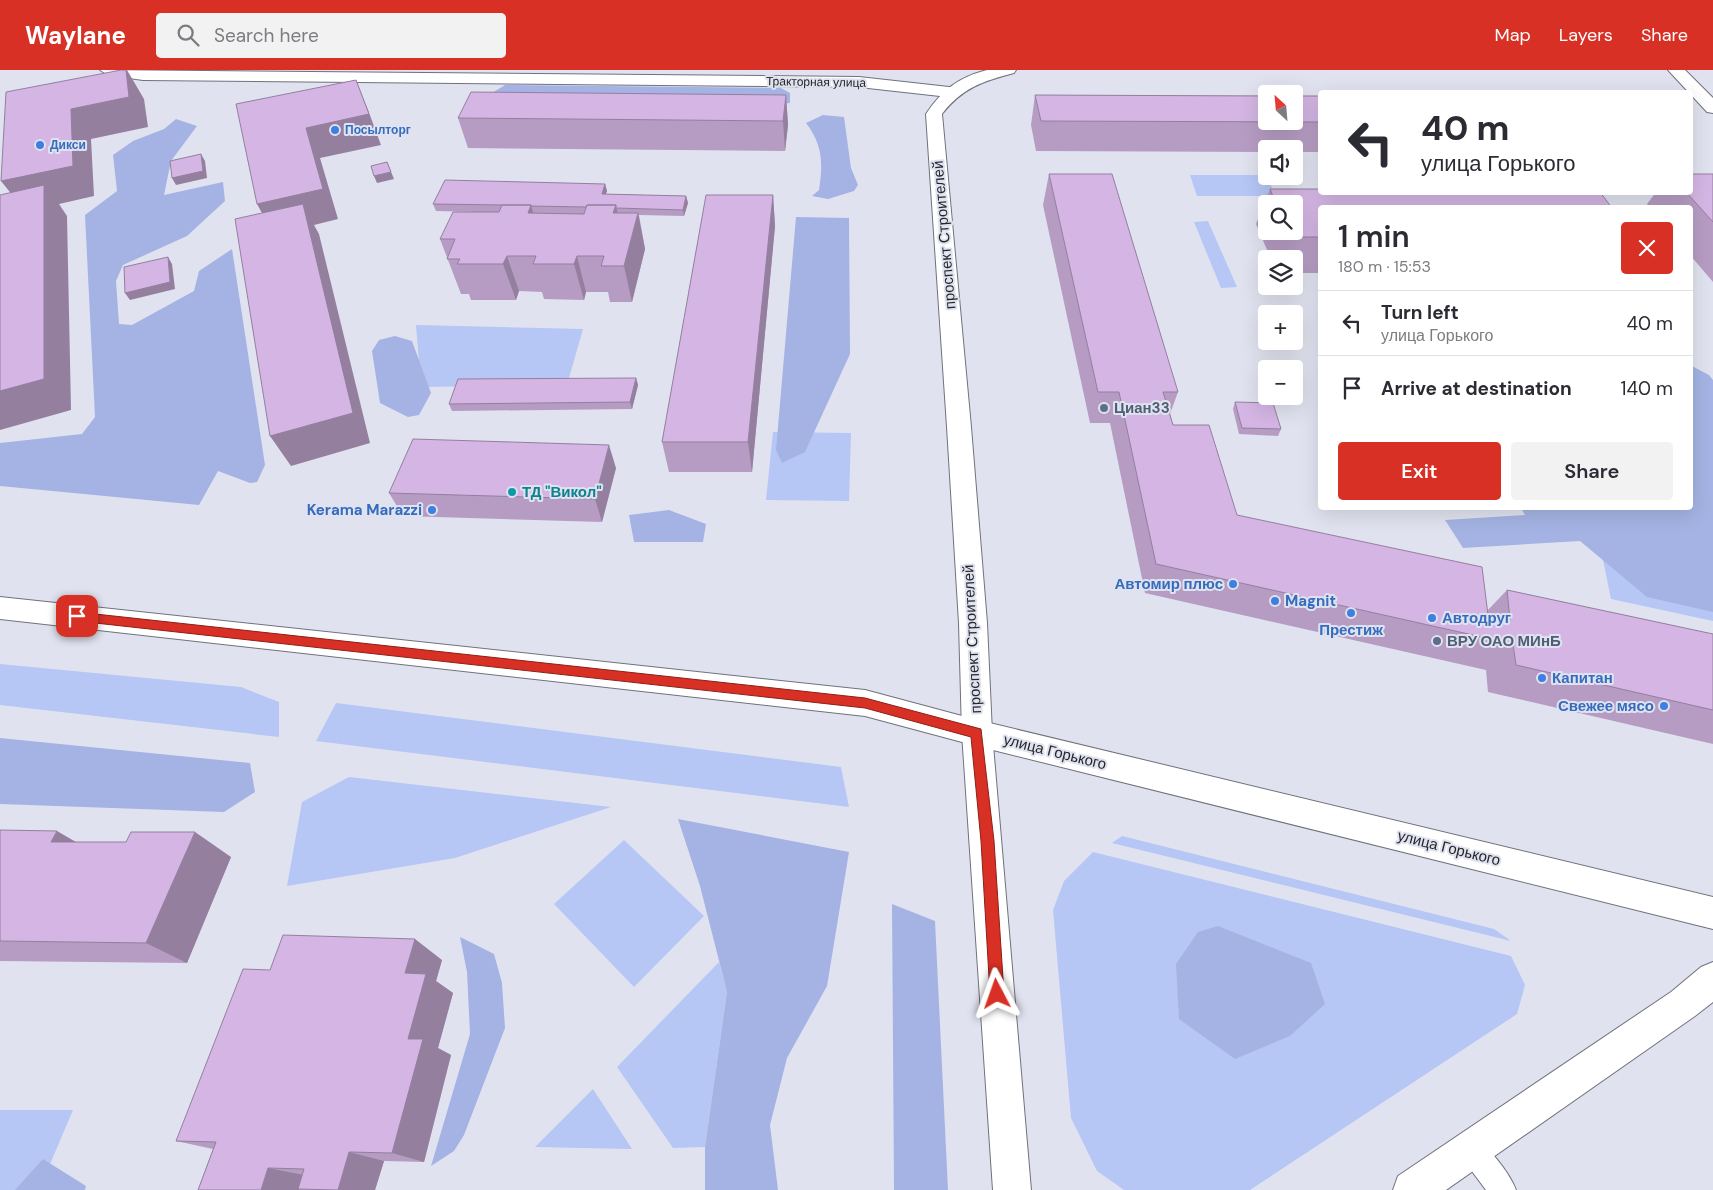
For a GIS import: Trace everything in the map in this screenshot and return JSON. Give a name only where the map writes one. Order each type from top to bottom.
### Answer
[{"type":"main road","name":"Тракторная улица","points":[[108,70],[143,75],[279,78],[859,82],[949,92]]},
{"type":"main road","points":[[949,92],[978,76],[1008,70]]},
{"type":"main road","points":[[1676,70],[1713,108]]},
{"type":"main road","name":"проспект Строителей","points":[[949,92],[934,114],[961,447],[973,623],[977,733],[987,841],[1012,1190]]},
{"type":"main road","name":"улица Горького","points":[[0,608],[865,703],[977,733],[1713,913]]},
{"type":"main road","points":[[1412,1190],[1683,1004],[1713,979]]},
{"type":"lane","points":[[1471,1149],[1502,1190]]},
{"type":"shaded area","points":[[505,85],[781,88],[790,93],[790,103],[756,107],[487,96]]},
{"type":"shaded area","points":[[823,115],[844,117],[851,168],[858,185],[854,191],[828,199],[812,196],[819,190],[821,163],[816,139],[806,123]]},
{"type":"shaded area","points":[[176,119],[197,126],[171,161],[164,195],[223,182],[225,201],[187,236],[123,265],[116,281],[119,324],[132,325],[194,291],[199,271],[232,249],[265,465],[257,482],[250,483],[218,471],[199,505],[0,486],[0,443],[82,434],[95,417],[85,215],[117,191],[113,155],[133,141],[164,129]]},
{"type":"shaded area","points":[[1190,175],[1258,175],[1258,185],[1271,185],[1276,195],[1258,196],[1197,196]]},
{"type":"shaded area","points":[[796,217],[849,218],[850,354],[805,452],[782,463],[776,450]]},
{"type":"shaded area","points":[[1208,221],[1237,287],[1221,288],[1194,222]]},
{"type":"shaded area","points":[[416,325],[583,329],[567,385],[421,387]]},
{"type":"shaded area","points":[[395,336],[412,341],[431,393],[419,415],[408,417],[380,403],[372,351],[379,340]]},
{"type":"shaded area","points":[[1693,367],[1709,375],[1713,380],[1713,612],[1647,597],[1580,541],[1463,548],[1445,520],[1525,515],[1522,510],[1693,510]]},
{"type":"shaded area","points":[[773,432],[851,433],[849,501],[766,500]]},
{"type":"shaded area","points":[[669,510],[706,524],[703,542],[634,542],[629,515]]},
{"type":"shaded area","points":[[1602,555],[1713,578],[1713,621],[1611,599]]},
{"type":"shaded area","points":[[0,664],[241,687],[279,702],[279,737],[0,705]]},
{"type":"shaded area","points":[[336,703],[841,767],[849,807],[316,741]]},
{"type":"shaded area","points":[[0,738],[250,763],[255,792],[224,812],[0,804]]},
{"type":"shaded area","points":[[349,777],[611,807],[455,858],[287,886],[302,802]]},
{"type":"shaded area","points":[[678,819],[849,852],[827,986],[787,1058],[770,1125],[778,1190],[705,1190],[705,1147],[727,992],[700,886]]},
{"type":"shaded area","points":[[1122,836],[1494,929],[1511,941],[1112,843]]},
{"type":"shaded area","points":[[624,840],[704,916],[634,987],[554,904]]},
{"type":"shaded area","points":[[1093,852],[1511,956],[1525,985],[1517,1014],[1250,1190],[1124,1190],[1097,1171],[1071,1118],[1053,910],[1064,881]]},
{"type":"shaded area","points":[[892,904],[935,921],[948,1190],[894,1190]]},
{"type":"shaded area","points":[[1218,926],[1311,963],[1325,1004],[1290,1036],[1235,1059],[1179,1019],[1176,964],[1198,932]]},
{"type":"shaded area","points":[[460,937],[494,954],[502,983],[505,1028],[464,1135],[454,1151],[431,1166],[470,1034],[467,972]]},
{"type":"shaded area","points":[[719,962],[727,992],[705,1147],[673,1148],[617,1067]]},
{"type":"shaded area","points":[[593,1089],[632,1149],[535,1147]]},
{"type":"shaded area","points":[[0,1110],[73,1110],[39,1190],[0,1190]]},
{"type":"shaded area","points":[[43,1159],[86,1186],[85,1190],[15,1190]]},
{"type":"building","points":[[126,70],[129,97],[71,109],[73,166],[1,181],[6,92]]},
{"type":"building","points":[[356,80],[369,114],[306,128],[323,189],[257,204],[236,104]]},
{"type":"building","points":[[471,92],[786,95],[783,121],[458,118]]},
{"type":"building","points":[[1035,95],[1258,96],[1258,122],[1041,121]]},
{"type":"building","points":[[1303,96],[1318,96],[1318,122],[1303,122]]},
{"type":"building","points":[[201,154],[203,171],[172,178],[170,161]]},
{"type":"building","points":[[387,162],[391,172],[374,176],[371,166]]},
{"type":"building","points":[[1049,174],[1112,174],[1178,392],[1163,392],[1173,425],[1209,425],[1237,515],[1482,567],[1488,615],[1510,620],[1507,590],[1713,634],[1713,710],[1516,665],[1513,644],[1156,564],[1119,392],[1098,392]]},
{"type":"building","points":[[1693,174],[1713,174],[1713,222],[1689,195],[1693,195]]},
{"type":"building","points":[[445,180],[605,184],[602,194],[686,196],[683,210],[616,208],[616,205],[587,205],[586,207],[433,204]]},
{"type":"building","points":[[44,185],[44,379],[0,391],[0,195]]},
{"type":"building","points":[[1270,189],[1318,189],[1318,195],[1602,195],[1610,205],[1318,205],[1318,237],[1303,237],[1303,195],[1272,195]]},
{"type":"building","points":[[706,195],[773,195],[748,442],[662,442]]},
{"type":"building","points":[[303,204],[353,413],[270,436],[235,219]]},
{"type":"building","points":[[502,205],[531,205],[528,213],[584,214],[587,205],[616,205],[613,213],[638,213],[624,266],[601,266],[604,256],[577,256],[574,264],[533,264],[536,256],[507,256],[503,264],[457,264],[460,259],[447,259],[455,239],[440,239],[453,212],[499,212]]},
{"type":"building","points":[[168,257],[170,282],[125,293],[124,267]]},
{"type":"building","points":[[636,378],[630,402],[449,404],[458,379]]},
{"type":"building","points":[[1235,402],[1274,405],[1281,429],[1242,428]]},
{"type":"building","points":[[413,439],[609,445],[595,499],[389,493]]},
{"type":"building","points":[[0,830],[57,831],[51,842],[126,842],[131,832],[195,832],[146,943],[0,941]]},
{"type":"building","points":[[283,935],[415,939],[405,973],[426,974],[408,1039],[423,1039],[392,1153],[349,1152],[338,1190],[298,1189],[304,1169],[268,1168],[261,1190],[198,1190],[216,1142],[176,1141],[243,969],[270,970]]},
{"type":"place","name":"Посылторг","points":[[335,130]]},
{"type":"place","name":"Дикси","points":[[40,145]]},
{"type":"place","name":"Циан33","points":[[1104,408]]},
{"type":"place","name":"ТД \"Викол\"","points":[[512,492]]},
{"type":"place","name":"Kerama Marazzi","points":[[432,510]]},
{"type":"place","name":"Автомир плюс","points":[[1233,584]]},
{"type":"place","name":"Magnit","points":[[1275,601]]},
{"type":"place","name":"Престиж","points":[[1351,613]]},
{"type":"place","name":"Автодруг","points":[[1432,618]]},
{"type":"place","name":"ВРУ ОАО МИнБ","points":[[1437,641]]},
{"type":"place","name":"Капитан","points":[[1542,678]]},
{"type":"place","name":"Свежее мясо","points":[[1664,706]]},
{"type":"route","points":[[77,616],[865,703],[977,733],[987,841],[997,994]]}]
